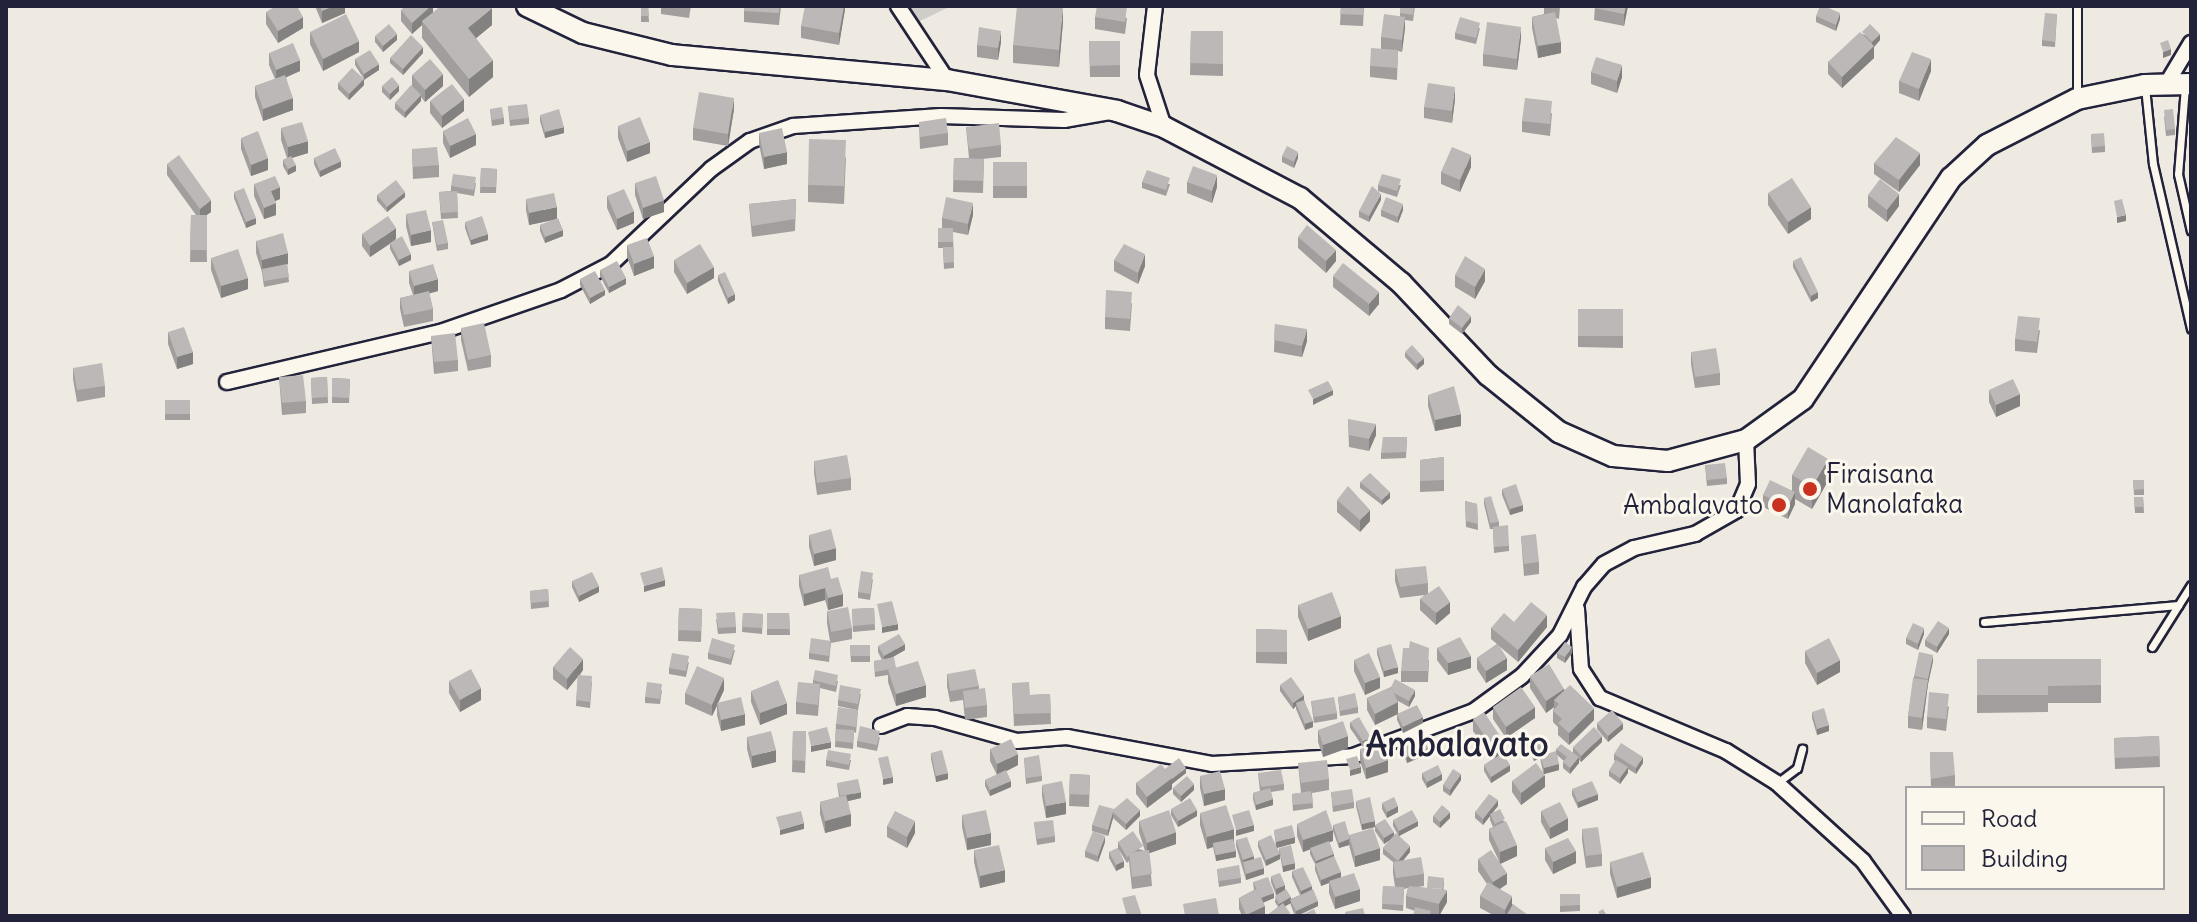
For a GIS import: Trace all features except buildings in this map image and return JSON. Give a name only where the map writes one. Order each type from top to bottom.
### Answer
[{"type":"street","points":[[527,6],[583,33],[672,55],[947,80],[1117,111],[1164,127],[1300,198],[1401,283],[1488,375],[1559,432],[1613,456],[1668,461],[1746,440],[1803,399],[1951,178],[1987,145],[2077,99],[2145,85],[2181,84],[2191,43]]},
{"type":"street","points":[[898,6],[947,80]]},
{"type":"street","points":[[1155,6],[1147,75],[1164,127]]},
{"type":"street","points":[[227,382],[440,332],[561,290],[611,264],[711,169],[750,141],[793,126],[941,116],[1064,120],[1117,111]]},
{"type":"street","points":[[1746,440],[1748,484],[1737,510],[1695,534],[1634,548],[1604,564],[1584,587],[1577,609],[1581,669],[1600,698],[1726,751],[1777,783],[1863,861],[1903,916]]},
{"type":"street","points":[[881,726],[907,716],[935,718],[1017,741],[1067,737],[1212,764],[1248,759],[1327,761],[1411,737],[1474,711],[1522,676],[1577,609]]},
{"type":"lane","points":[[2077,6],[2077,99]]},
{"type":"lane","points":[[2181,84],[2178,174],[2191,231]]},
{"type":"lane","points":[[2145,85],[2153,164],[2191,329]]},
{"type":"lane","points":[[2152,647],[2191,585]]},
{"type":"lane","points":[[1984,622],[2178,605]]},
{"type":"lane","points":[[1777,783],[1797,768],[1802,749]]},
{"type":"shaded area","points":[[898,6],[951,6],[912,25]]},
{"type":"place","name":"Firaisana Manolafaka","points":[[1810,489]]},
{"type":"place","name":"Ambalavato","points":[[1779,505]]},
{"type":"district","name":"Ambalavato","points":[[1457,744]]}]
